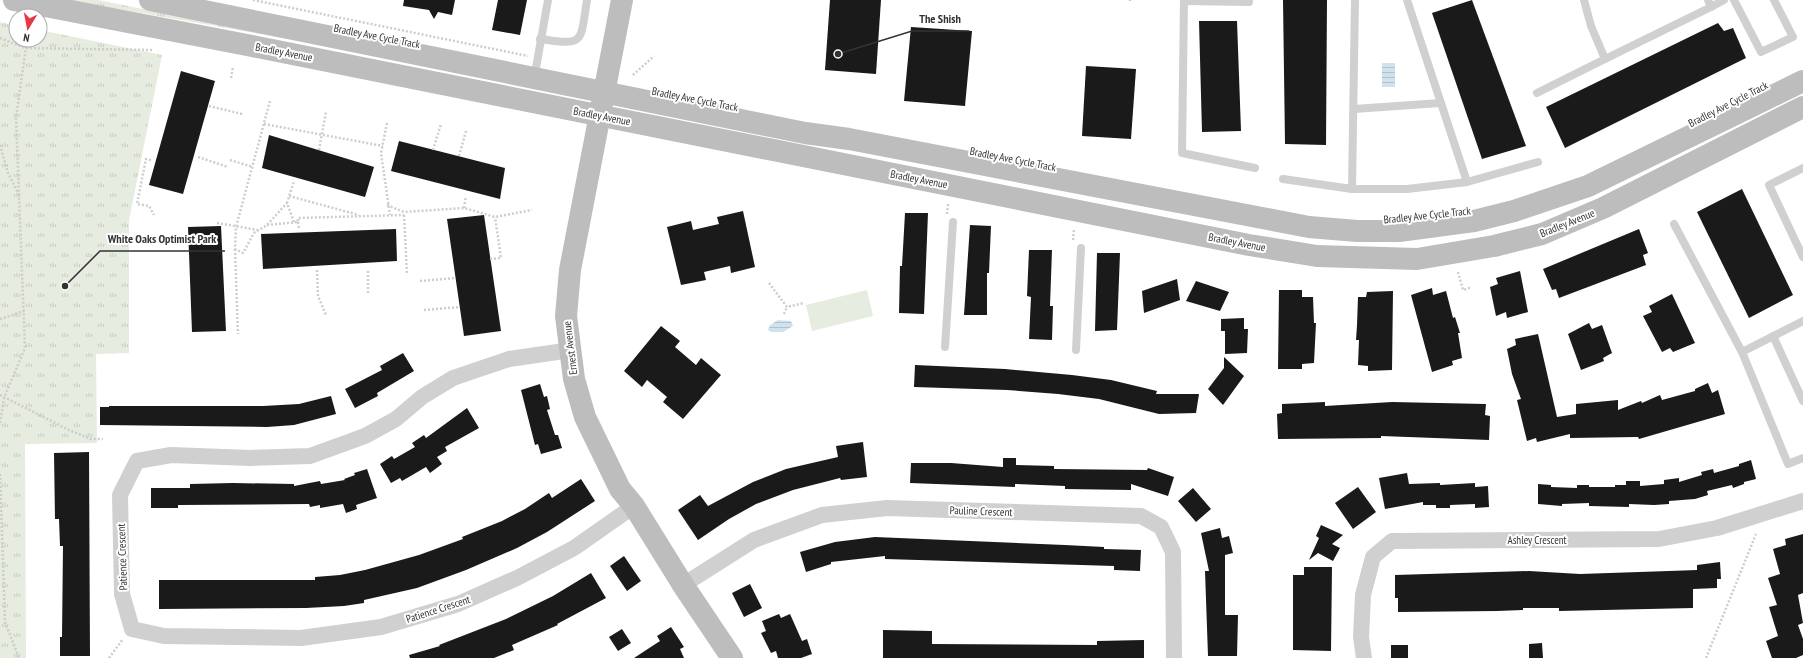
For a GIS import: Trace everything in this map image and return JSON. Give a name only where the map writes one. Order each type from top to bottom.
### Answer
[{"type":"main road","name":"Bradley Avenue","points":[[14,0],[1257,246],[1317,256],[1417,259],[1494,246],[1542,234],[1603,208],[1803,107]]},
{"type":"main road","points":[[150,0],[804,133],[857,140],[1309,227],[1357,231],[1399,231],[1474,221],[1545,202],[1588,186],[1803,81]]},
{"type":"main road","name":"Ernest Avenue","points":[[622,0],[570,270],[566,316],[574,379],[585,417],[620,489],[634,506],[683,585],[732,658]]},
{"type":"street","name":"Patience Crescent","points":[[571,350],[510,360],[453,378],[422,397],[396,419],[365,436],[310,456],[250,458],[171,455],[137,462],[120,495],[122,594],[132,629],[164,636],[301,638],[381,627],[458,604],[517,578],[574,548],[634,506]]},
{"type":"street","name":"Ashley Crescent","points":[[1364,658],[1362,637],[1363,595],[1373,557],[1392,541],[1659,539],[1717,528],[1803,502]]},
{"type":"street","name":"Pauline Crescent","points":[[683,585],[754,540],[822,515],[887,508],[1141,516],[1161,527],[1173,552],[1174,658]]},
{"type":"lane","points":[[536,68],[548,0]]},
{"type":"lane","points":[[540,39],[569,43],[579,38],[587,0]]},
{"type":"lane","points":[[1352,189],[1355,0]]},
{"type":"lane","points":[[1407,0],[1466,182]]},
{"type":"lane","points":[[1584,0],[1591,26],[1605,59]]},
{"type":"lane","points":[[1537,93],[1605,59],[1709,3],[1724,0]]},
{"type":"lane","points":[[1734,0],[1761,52],[1793,37],[1774,0]]},
{"type":"lane","points":[[1249,2],[1184,1],[1182,153],[1255,168]]},
{"type":"lane","points":[[1354,109],[1440,103]]},
{"type":"lane","points":[[1282,179],[1352,189],[1408,189],[1466,182],[1538,162]]},
{"type":"lane","points":[[1803,168],[1769,185],[1803,257]]},
{"type":"lane","points":[[945,347],[953,222]]},
{"type":"lane","points":[[1674,224],[1742,352],[1788,464],[1803,458]]},
{"type":"lane","points":[[1076,350],[1081,248]]},
{"type":"lane","points":[[1742,352],[1803,320]]},
{"type":"lane","points":[[1773,336],[1803,401]]},
{"type":"path","points":[[252,0],[537,58]]},
{"type":"path","points":[[0,423],[4,398],[25,348],[16,118],[25,48],[154,50]]},
{"type":"path","points":[[632,75],[654,56]]},
{"type":"path","points":[[231,78],[233,67]]},
{"type":"path","points":[[238,334],[235,248],[236,227],[270,101]]},
{"type":"path","points":[[209,106],[242,114]]},
{"type":"path","points":[[319,150],[326,112]]},
{"type":"path","points":[[387,123],[381,153],[387,205],[390,215]]},
{"type":"path","points":[[264,124],[382,146]]},
{"type":"path","points":[[433,150],[441,124]]},
{"type":"path","points":[[459,156],[466,130]]},
{"type":"path","points":[[0,144],[8,173],[20,198]]},
{"type":"path","points":[[198,157],[228,167]]},
{"type":"path","points":[[151,160],[146,159],[137,204],[149,206],[154,214]]},
{"type":"path","points":[[230,160],[252,167]]},
{"type":"path","points":[[235,248],[243,253],[254,233],[267,225],[287,203],[294,180]]},
{"type":"path","points":[[289,196],[362,216]]},
{"type":"path","points":[[464,208],[466,196]]},
{"type":"path","points":[[287,203],[294,222]]},
{"type":"path","points":[[387,205],[404,214]]},
{"type":"path","points":[[299,230],[298,218],[390,215],[464,208],[495,217],[532,210]]},
{"type":"path","points":[[404,214],[407,275]]},
{"type":"path","points":[[490,259],[501,258],[495,217]]},
{"type":"path","points":[[267,225],[298,222]]},
{"type":"path","points":[[217,223],[259,230]]},
{"type":"path","points":[[316,270],[318,296],[326,315]]},
{"type":"path","points":[[368,270],[368,293]]},
{"type":"path","points":[[1458,272],[1463,290],[1472,287]]},
{"type":"path","points":[[420,281],[456,278]]},
{"type":"path","points":[[769,284],[787,307]]},
{"type":"path","points":[[787,307],[804,303]]},
{"type":"path","points":[[424,310],[460,307]]},
{"type":"path","points":[[784,314],[787,307]]},
{"type":"path","points":[[0,319],[24,311]]},
{"type":"path","points":[[0,395],[69,430],[91,439],[103,439]]},
{"type":"path","points":[[0,474],[5,622],[19,658]]},
{"type":"path","points":[[1706,658],[1756,534]]},
{"type":"path","points":[[109,658],[132,629]]},
{"type":"green space","points":[[68,0],[98,0],[311,43]]},
{"type":"green space","points":[[0,22],[8,24],[8,48],[48,48],[48,32],[162,55],[129,220],[129,353],[96,354],[97,443],[25,444],[26,658],[0,658]]},
{"type":"green space","points":[[867,290],[873,316],[812,331],[806,305]]},
{"type":"water","points":[[1382,63],[1395,63],[1395,87],[1382,87]]},
{"type":"water","points":[[778,320],[791,321],[793,326],[783,332],[771,332],[768,330],[770,325]]},
{"type":"building","points":[[404,0],[455,0],[452,15],[438,12],[434,19],[429,10],[403,6]]},
{"type":"building","points":[[498,0],[527,0],[520,35],[492,30]]},
{"type":"building","points":[[830,0],[881,0],[876,74],[825,70]]},
{"type":"building","points":[[1283,0],[1327,0],[1326,145],[1285,144]]},
{"type":"building","points":[[1472,0],[1526,146],[1482,159],[1432,13]]},
{"type":"building","points":[[1199,21],[1237,21],[1241,131],[1202,132]]},
{"type":"building","points":[[1718,23],[1724,31],[1733,28],[1746,58],[1565,148],[1546,107]]},
{"type":"building","points":[[911,27],[972,31],[965,106],[904,101]]},
{"type":"building","points":[[1086,66],[1136,69],[1131,139],[1082,136]]},
{"type":"building","points":[[181,71],[215,81],[183,194],[149,185]]},
{"type":"building","points":[[269,135],[374,167],[365,197],[262,168]]},
{"type":"building","points":[[399,141],[505,168],[500,199],[391,171]]},
{"type":"building","points":[[1742,189],[1793,295],[1749,318],[1697,212]]},
{"type":"building","points":[[743,211],[755,267],[731,273],[730,266],[704,272],[706,280],[681,285],[667,227],[691,221],[693,230],[719,224],[717,217]]},
{"type":"building","points":[[905,213],[928,213],[924,314],[899,313],[900,266],[902,266]]},
{"type":"building","points":[[484,215],[501,331],[464,336],[447,219]]},
{"type":"building","points":[[970,225],[991,226],[989,273],[987,273],[987,315],[964,315]]},
{"type":"building","points":[[221,226],[226,331],[192,332],[188,227]]},
{"type":"building","points":[[396,229],[397,261],[263,269],[261,234]]},
{"type":"building","points":[[1639,229],[1648,253],[1643,255],[1646,265],[1559,298],[1556,289],[1552,290],[1543,269]]},
{"type":"building","points":[[1029,250],[1052,250],[1050,306],[1053,306],[1052,340],[1029,339],[1031,297],[1027,296]]},
{"type":"building","points":[[1097,253],[1120,253],[1117,330],[1095,331]]},
{"type":"building","points":[[1520,271],[1528,312],[1507,318],[1506,312],[1496,316],[1490,287],[1498,284],[1496,278]]},
{"type":"building","points":[[1177,279],[1180,300],[1144,313],[1142,291]]},
{"type":"building","points":[[1196,281],[1229,292],[1220,311],[1186,301]]},
{"type":"building","points":[[1432,288],[1433,295],[1446,291],[1453,318],[1455,317],[1460,333],[1458,333],[1462,358],[1452,361],[1453,365],[1432,372],[1411,295]]},
{"type":"building","points":[[1279,290],[1302,290],[1302,297],[1313,297],[1314,323],[1316,323],[1314,363],[1302,364],[1302,369],[1278,369]]},
{"type":"building","points":[[1393,291],[1392,370],[1368,371],[1368,366],[1358,365],[1359,340],[1356,340],[1358,297],[1366,297],[1367,292]]},
{"type":"building","points":[[1672,294],[1695,343],[1673,352],[1670,348],[1662,352],[1643,316],[1652,312],[1649,306]]},
{"type":"building","points":[[1244,318],[1244,329],[1248,329],[1247,353],[1225,354],[1225,331],[1221,331],[1221,319]]},
{"type":"building","points":[[1589,323],[1592,329],[1602,325],[1612,353],[1603,358],[1604,361],[1581,370],[1568,334]]},
{"type":"building","points":[[661,326],[680,341],[675,347],[696,365],[701,358],[721,375],[683,419],[663,402],[667,397],[647,380],[642,387],[624,371]]},
{"type":"building","points":[[1538,334],[1557,417],[1576,414],[1576,404],[1618,400],[1618,410],[1641,401],[1642,403],[1660,395],[1662,400],[1695,391],[1695,389],[1708,383],[1712,393],[1718,390],[1725,414],[1639,439],[1638,437],[1570,438],[1570,434],[1537,442],[1536,438],[1527,441],[1517,400],[1521,399],[1512,374],[1507,349],[1516,345],[1515,339]]},
{"type":"building","points":[[403,353],[414,371],[377,393],[378,396],[355,408],[345,389],[382,370],[380,366]]},
{"type":"building","points":[[1224,357],[1244,376],[1223,405],[1208,389],[1224,368]]},
{"type":"building","points":[[915,365],[1005,369],[1072,375],[1111,380],[1157,391],[1156,394],[1199,394],[1196,413],[1159,414],[1099,399],[1058,394],[1007,390],[914,387]]},
{"type":"building","points":[[540,384],[544,397],[547,396],[550,409],[547,410],[555,435],[558,435],[562,448],[541,454],[538,444],[535,445],[521,390]]},
{"type":"building","points":[[331,396],[336,414],[294,425],[267,427],[100,425],[100,407],[263,406],[299,404]]},
{"type":"building","points":[[1325,402],[1325,406],[1392,402],[1486,404],[1485,415],[1490,416],[1489,440],[1381,436],[1381,438],[1278,439],[1277,414],[1282,413],[1282,404]]},
{"type":"building","points":[[467,408],[479,428],[445,447],[447,451],[437,457],[442,464],[430,473],[426,467],[402,481],[400,478],[391,483],[380,464],[392,456],[394,459],[415,447],[412,443],[424,435],[426,438]]},
{"type":"building","points":[[863,442],[867,477],[841,480],[840,478],[793,490],[756,504],[729,519],[698,540],[678,510],[700,495],[708,506],[753,482],[786,469],[838,457],[836,446]]},
{"type":"building","points":[[89,452],[90,656],[60,656],[60,637],[62,637],[63,546],[60,546],[59,519],[55,519],[54,453]]},
{"type":"building","points":[[1003,458],[1016,458],[1016,465],[1054,466],[1054,469],[1147,470],[1148,468],[1174,477],[1168,496],[1131,484],[1131,490],[1065,489],[1065,486],[1015,484],[1015,487],[910,483],[911,463],[951,463],[1003,467]]},
{"type":"building","points":[[1751,460],[1756,479],[1744,482],[1744,484],[1733,488],[1732,485],[1707,491],[1708,495],[1695,499],[1669,501],[1669,504],[1629,504],[1629,507],[1589,506],[1589,503],[1562,504],[1562,506],[1538,504],[1538,484],[1551,485],[1551,487],[1577,488],[1577,485],[1589,485],[1589,487],[1615,487],[1615,485],[1626,485],[1626,481],[1640,481],[1640,486],[1664,484],[1664,480],[1679,478],[1679,482],[1702,475],[1701,472],[1713,469],[1714,473],[1739,466],[1739,464]]},
{"type":"building","points":[[367,469],[377,498],[356,505],[357,509],[346,513],[343,504],[320,508],[320,505],[310,507],[309,504],[178,505],[178,508],[151,508],[151,488],[190,488],[190,484],[294,484],[294,486],[320,481],[321,484],[345,480],[344,479],[355,475],[354,473]]},
{"type":"building","points":[[1407,473],[1409,484],[1440,483],[1440,485],[1475,483],[1475,487],[1488,486],[1489,507],[1475,508],[1475,504],[1450,505],[1450,508],[1436,508],[1436,505],[1423,505],[1423,502],[1385,509],[1379,478]]},
{"type":"building","points":[[581,479],[595,501],[547,532],[517,548],[466,570],[417,588],[364,600],[364,603],[344,606],[306,608],[159,609],[159,580],[315,580],[315,577],[340,575],[365,570],[419,555],[463,539],[462,537],[502,521],[525,509],[549,493],[552,498]]},
{"type":"building","points":[[1358,487],[1376,512],[1353,529],[1335,503]]},
{"type":"building","points":[[1193,488],[1211,509],[1196,522],[1178,501]]},
{"type":"building","points":[[1321,525],[1343,535],[1332,544],[1340,548],[1333,561],[1318,553],[1309,560],[1319,538],[1316,536]]},
{"type":"building","points":[[1220,528],[1222,538],[1229,536],[1233,553],[1225,555],[1225,615],[1238,615],[1237,656],[1208,656],[1205,571],[1209,571],[1201,533]]},
{"type":"building","points":[[1803,534],[1803,593],[1798,595],[1803,623],[1798,625],[1803,639],[1803,655],[1796,658],[1772,658],[1766,641],[1778,636],[1769,607],[1777,605],[1768,578],[1780,574],[1773,549],[1786,545],[1785,539]]},
{"type":"building","points":[[875,537],[1065,545],[1104,547],[1104,549],[1141,550],[1140,571],[1114,570],[1114,566],[885,559],[885,556],[831,562],[831,564],[806,572],[800,552],[835,542]]},
{"type":"building","points":[[624,556],[641,581],[627,591],[610,566]]},
{"type":"building","points":[[1720,562],[1721,579],[1717,579],[1717,588],[1693,589],[1693,608],[1559,611],[1559,608],[1523,608],[1523,610],[1497,611],[1398,612],[1398,598],[1395,598],[1395,575],[1529,571],[1580,574],[1697,570],[1697,565]]},
{"type":"building","points":[[1304,567],[1332,567],[1331,651],[1293,650],[1293,575],[1304,575]]},
{"type":"building","points":[[591,573],[606,598],[557,624],[558,625],[512,645],[514,650],[494,658],[410,658],[409,655],[440,646],[439,645],[506,619],[553,596]]},
{"type":"building","points":[[750,584],[762,608],[744,617],[732,593]]},
{"type":"building","points":[[779,614],[781,618],[790,614],[802,641],[807,639],[812,654],[801,658],[778,658],[776,651],[771,653],[761,633],[766,631],[762,621]]},
{"type":"building","points":[[671,627],[684,647],[680,649],[684,658],[634,658],[660,641],[657,636]]},
{"type":"building","points":[[622,629],[631,643],[618,651],[609,637]]},
{"type":"building","points":[[883,630],[932,631],[932,644],[1097,645],[1097,641],[1144,640],[1144,658],[883,658]]},
{"type":"building","points":[[1542,643],[1543,658],[1529,658],[1529,644]]},
{"type":"building","points":[[1391,645],[1408,645],[1408,658],[1391,658]]},
{"type":"place","name":"The Shish","points":[[838,54]]},
{"type":"place","name":"White Oaks Optimist Park","points":[[65,286]]}]
